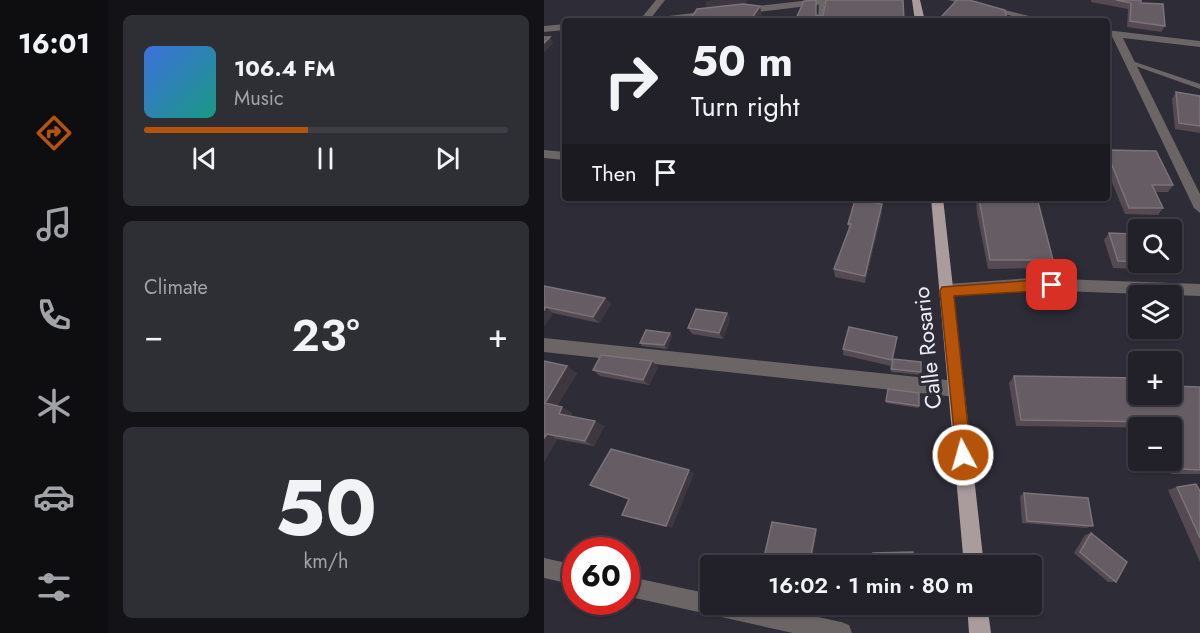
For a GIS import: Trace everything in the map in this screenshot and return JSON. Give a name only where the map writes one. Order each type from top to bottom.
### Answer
[{"type":"main road","points":[[916,0],[919,18]]},
{"type":"main road","name":"Calle Rosario","points":[[937,201],[973,555]]},
{"type":"main road","points":[[979,615],[980,633]]},
{"type":"street","points":[[647,18],[661,0]]},
{"type":"street","points":[[729,12],[833,0]]},
{"type":"street","points":[[958,1],[1031,18]]},
{"type":"street","points":[[676,18],[718,14]]},
{"type":"street","points":[[544,28],[562,27]]},
{"type":"street","points":[[1111,33],[1200,44]]},
{"type":"street","points":[[1111,33],[1129,62],[1200,208]]},
{"type":"street","points":[[544,154],[562,156]]},
{"type":"street","points":[[946,291],[1031,284],[1200,290]]},
{"type":"street","points":[[544,345],[956,389]]},
{"type":"street","points":[[544,568],[562,572]]},
{"type":"street","points":[[640,589],[841,633]]},
{"type":"lane","points":[[821,1],[821,18]]},
{"type":"lane","points":[[1129,62],[1200,87]]},
{"type":"building","points":[[816,0],[816,15],[823,16],[826,0],[903,0],[904,18],[796,18],[804,1]]},
{"type":"building","points":[[957,0],[969,0],[1005,10],[1007,18],[941,18]]},
{"type":"building","points":[[1116,0],[1141,0],[1141,3],[1163,4],[1165,26],[1130,21],[1131,3]]},
{"type":"building","points":[[743,4],[760,6],[752,18],[691,18],[697,9]]},
{"type":"building","points":[[1176,92],[1200,96],[1200,126],[1179,123]]},
{"type":"building","points":[[1110,150],[1156,151],[1173,185],[1152,185],[1163,208],[1129,208],[1110,160]]},
{"type":"building","points":[[855,201],[882,204],[865,276],[834,269],[851,224],[848,224]]},
{"type":"building","points":[[980,201],[1038,201],[1053,260],[990,260]]},
{"type":"building","points":[[1109,233],[1128,234],[1128,262],[1118,261]]},
{"type":"building","points":[[544,286],[605,298],[593,317],[546,307],[544,310]]},
{"type":"building","points":[[696,309],[727,313],[719,333],[688,328]]},
{"type":"building","points":[[849,327],[897,337],[892,360],[843,349]]},
{"type":"building","points":[[646,330],[670,333],[664,345],[640,343]]},
{"type":"building","points":[[601,355],[652,361],[643,380],[593,370]]},
{"type":"building","points":[[893,359],[921,362],[921,372],[891,369]]},
{"type":"building","points":[[544,361],[567,366],[545,403],[562,407],[559,414],[595,421],[585,441],[547,434],[544,438]]},
{"type":"building","points":[[1014,376],[1128,378],[1128,405],[1182,405],[1182,386],[1200,387],[1200,470],[1182,469],[1182,417],[1128,417],[1128,421],[1021,420]]},
{"type":"building","points":[[888,389],[919,393],[919,406],[886,401]]},
{"type":"building","points":[[611,449],[689,470],[666,526],[622,515],[629,499],[590,485]]},
{"type":"building","points":[[1196,484],[1200,491],[1200,538],[1177,487]]},
{"type":"building","points":[[1024,493],[1088,498],[1093,526],[1027,521]]},
{"type":"building","points":[[772,522],[816,529],[811,555],[765,555]]},
{"type":"building","points":[[1091,533],[1127,562],[1116,582],[1080,552]]},
{"type":"building","points":[[913,552],[913,555],[873,555],[873,553]]},
{"type":"route","points":[[963,455],[946,291],[1031,284],[1052,285]]}]
